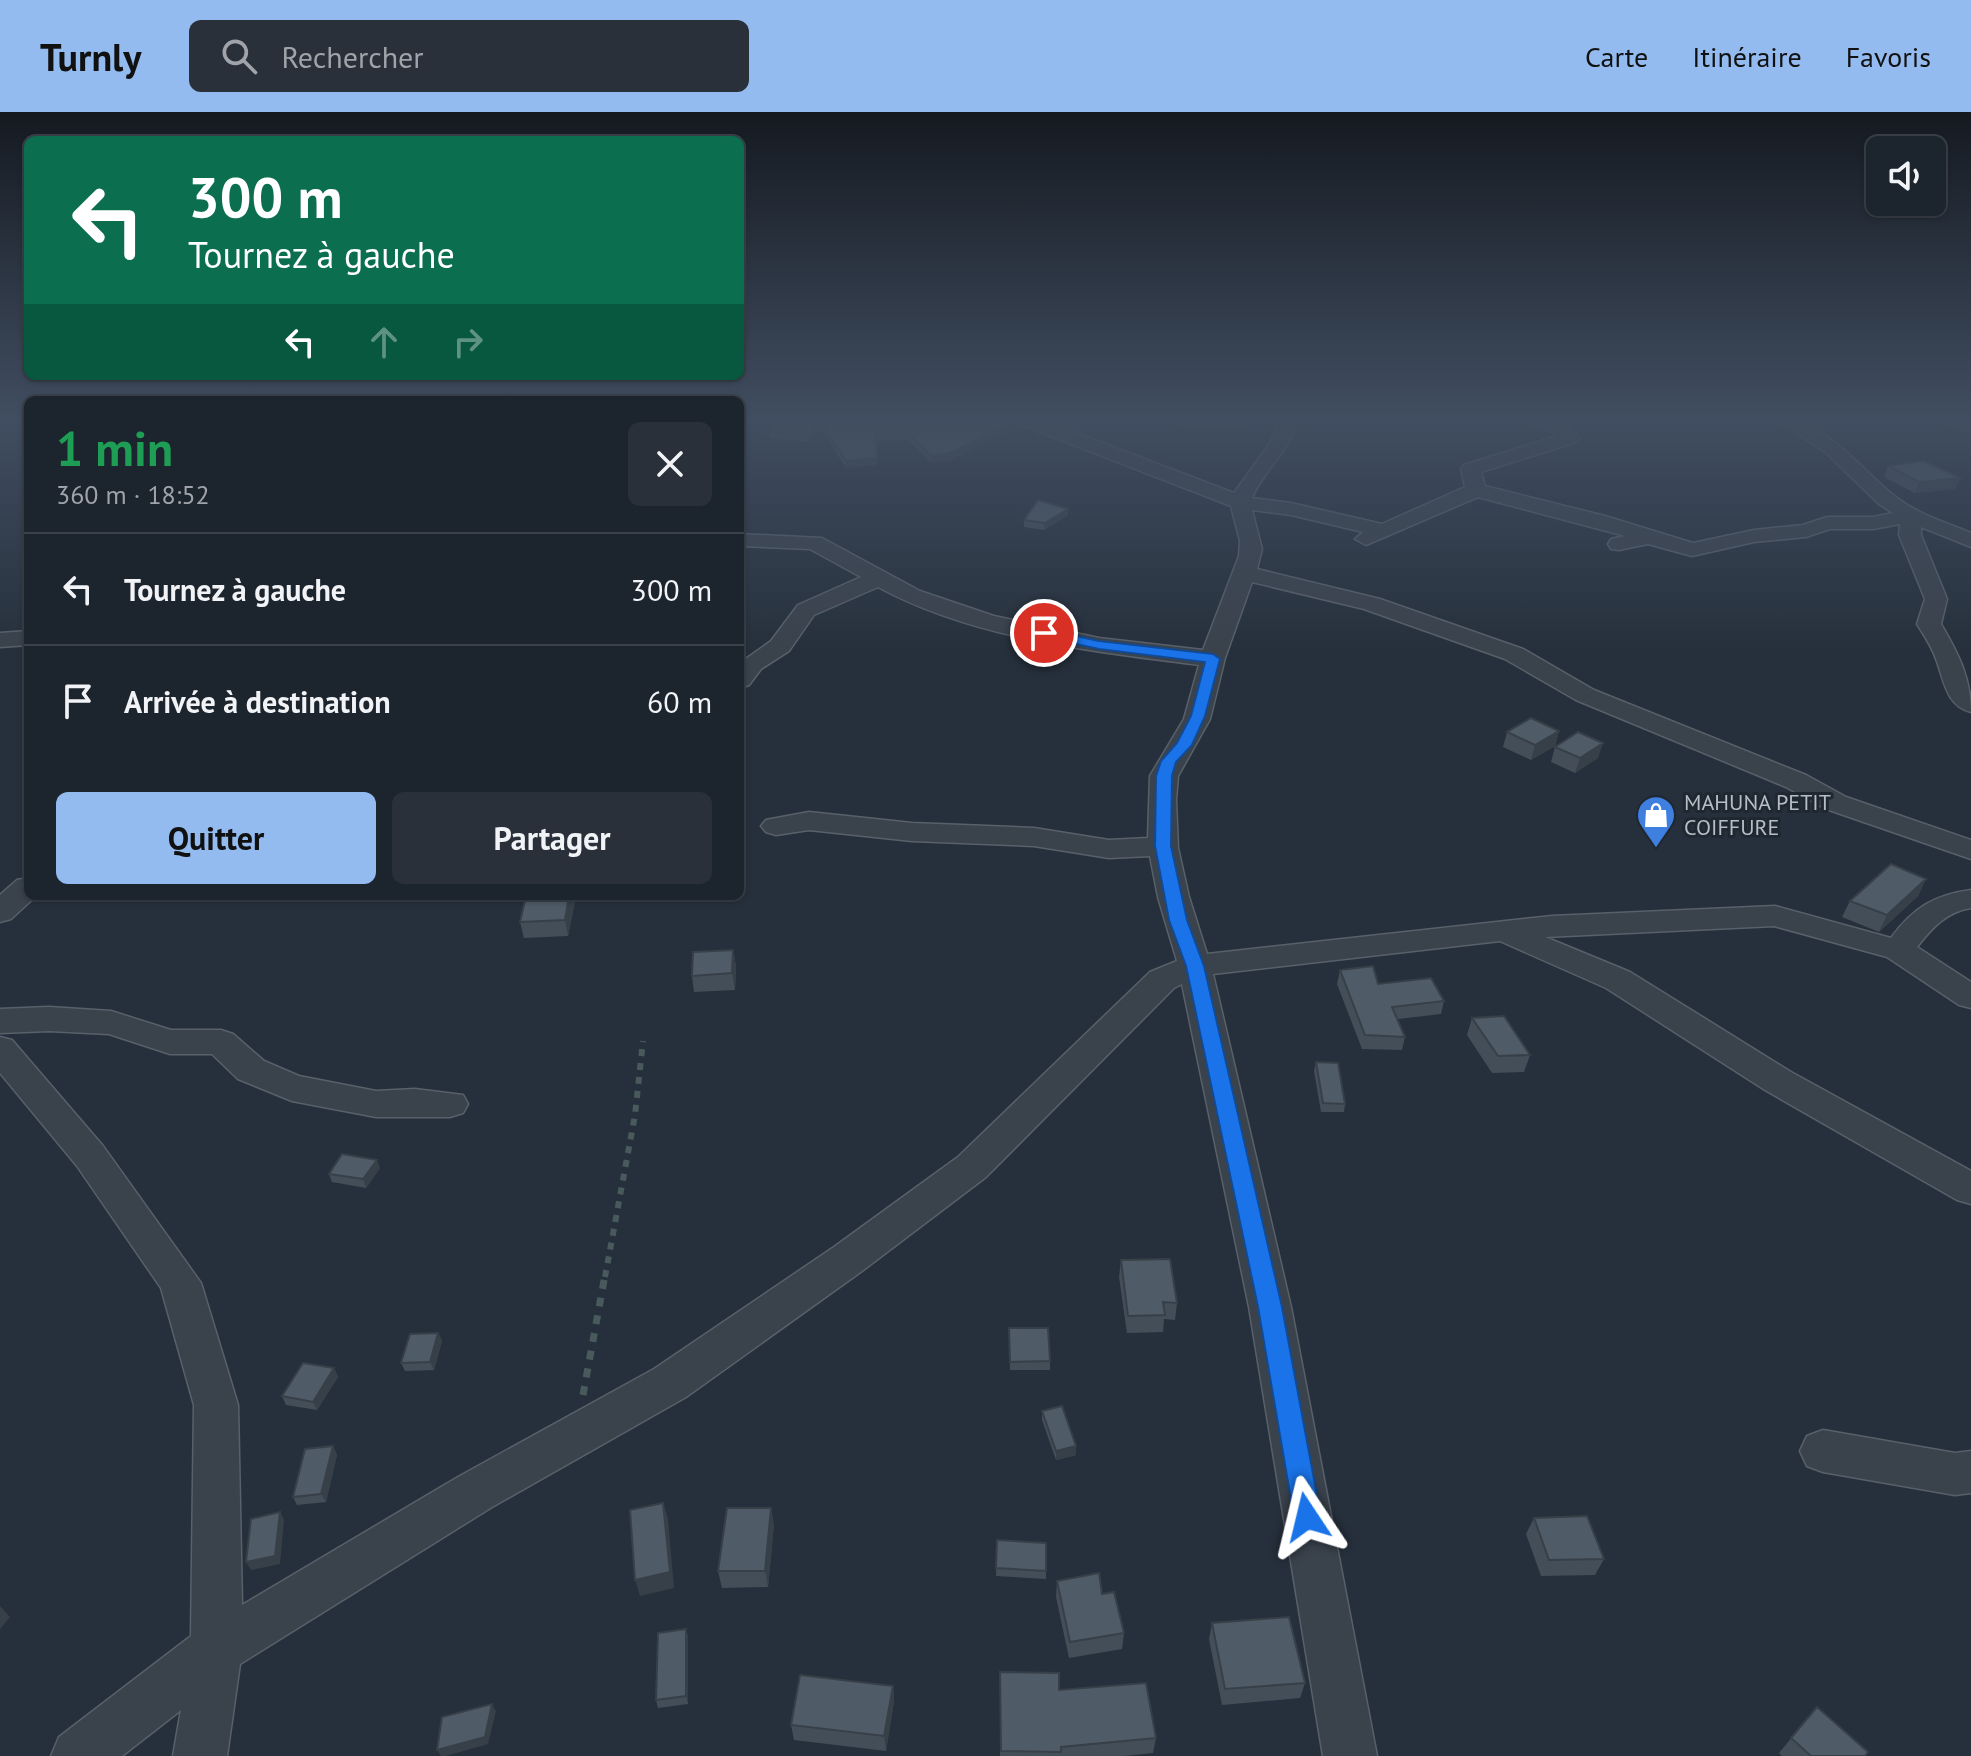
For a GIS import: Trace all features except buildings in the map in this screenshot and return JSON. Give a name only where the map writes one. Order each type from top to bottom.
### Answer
[{"type":"street","points":[[1229,498],[1384,531]]},
{"type":"street","points":[[1242,498],[1240,502],[1251,552],[1213,659],[1198,716],[1184,745],[1169,761],[1164,776],[1163,846],[1178,920],[1195,966],[1270,1307],[1350,1756]]},
{"type":"street","points":[[1358,543],[1459,498]]},
{"type":"street","points":[[1507,498],[1598,520],[1692,550],[1754,536],[1806,531],[1827,523],[1873,523],[1911,515]]},
{"type":"street","points":[[1884,498],[1911,515],[1971,541]]},
{"type":"street","points":[[1911,515],[1910,535],[1936,599],[1929,624],[1948,657],[1958,690],[1971,704]]},
{"type":"street","points":[[1619,544],[1649,537]]},
{"type":"street","points":[[744,540],[814,543],[912,596],[988,622],[1099,645],[1213,659]]},
{"type":"street","points":[[1244,573],[1372,604],[1514,654],[1585,695],[1796,781],[1836,803],[1971,850]]},
{"type":"street","points":[[744,675],[752,664],[780,646],[806,610],[876,579]]},
{"type":"street","points":[[0,640],[24,638]]},
{"type":"street","points":[[776,826],[809,821],[912,832],[1034,837],[1109,849],[1163,846]]},
{"type":"street","points":[[0,912],[24,891]]},
{"type":"street","points":[[1898,950],[1926,913],[1955,901],[1971,899]]},
{"type":"street","points":[[78,1756],[217,1649],[475,1492],[670,1383],[848,1259],[972,1167],[1162,980],[1195,966],[1503,931],[1775,916],[1898,950],[1971,997]]},
{"type":"street","points":[[1503,931],[1618,980],[1778,1081],[1971,1189]]},
{"type":"street","points":[[0,1021],[49,1019],[111,1023],[170,1042],[221,1042],[251,1070],[292,1088],[376,1104],[450,1104]]},
{"type":"street","points":[[0,1049],[90,1156],[180,1283],[216,1405],[217,1649],[200,1756]]},
{"type":"street","points":[[1823,1451],[1955,1474],[1971,1472]]},
{"type":"path","points":[[576,1435],[598,1302],[635,1115],[643,1041]]},
{"type":"place","name":"MAHUNA PETIT COIFFURE","points":[[1656,849]]},
{"type":"route","points":[[1044,633],[1099,645],[1213,659],[1198,716],[1184,745],[1169,761],[1164,776],[1163,846],[1178,920],[1195,966],[1270,1307],[1307,1517]]}]
